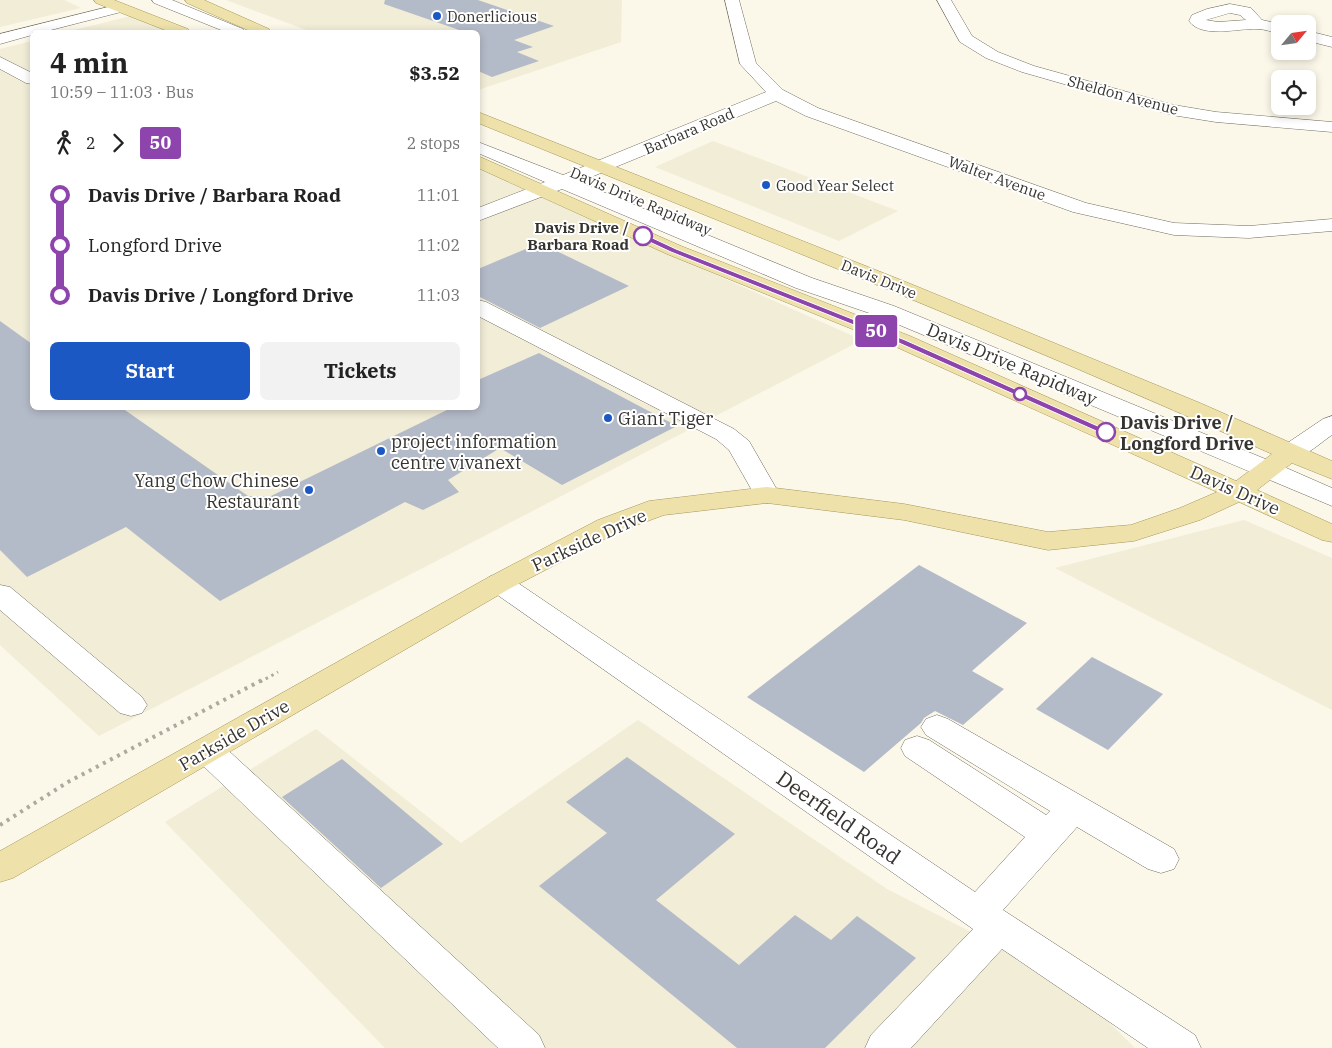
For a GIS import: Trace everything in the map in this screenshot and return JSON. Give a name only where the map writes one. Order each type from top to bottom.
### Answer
[{"type":"main road","points":[[101,0],[126,4],[179,30]]},
{"type":"main road","points":[[192,0],[260,30]]},
{"type":"main road","name":"Davis Drive","points":[[480,118],[589,171],[898,287],[1191,408],[1332,471]]},
{"type":"main road","name":"Davis Drive","points":[[480,162],[549,186],[674,250],[902,341],[1332,534]]},
{"type":"main road","name":"Parkside Drive","points":[[0,868],[499,583],[608,526],[659,507],[768,495],[904,512],[1048,541],[1134,533],[1216,504],[1239,491],[1289,452]]},
{"type":"street","points":[[159,0],[233,30]]},
{"type":"street","name":"Walter Avenue","points":[[732,0],[748,64],[777,94],[812,112],[1080,208],[1174,229],[1249,232],[1332,225]]},
{"type":"street","name":"Sheldon Avenue","points":[[944,0],[966,39],[992,55],[1028,69],[1172,110],[1216,117],[1332,127]]},
{"type":"street","points":[[32,30],[126,4],[203,30]]},
{"type":"street","points":[[1256,24],[1243,6],[1219,8],[1197,18],[1197,21],[1203,24],[1215,26],[1256,24],[1271,27]]},
{"type":"street","points":[[0,39],[30,31]]},
{"type":"street","points":[[1316,38],[1332,42]]},
{"type":"street","points":[[0,62],[30,78]]},
{"type":"street","name":"Barbara Road","points":[[480,214],[777,94]]},
{"type":"street","name":"Davis Drive Rapidway","points":[[480,133],[589,171],[793,265],[886,311]]},
{"type":"street","name":"Davis Drive Rapidway","points":[[480,148],[549,186],[804,283],[886,311],[1332,498]]},
{"type":"street","points":[[480,308],[725,434],[740,446],[768,495]]},
{"type":"street","points":[[1289,452],[1332,424]]},
{"type":"street","name":"Deerfield Road","points":[[499,583],[989,920],[1181,1048]]},
{"type":"street","points":[[0,594],[131,705]]},
{"type":"street","points":[[1049,835],[927,737],[1073,808],[1161,859]]},
{"type":"street","points":[[207,750],[525,1048]]},
{"type":"street","points":[[885,1048],[989,920],[1049,835],[1073,808]]},
{"type":"shaded area","points":[[0,0],[64,0],[81,8],[0,27]]},
{"type":"shaded area","points":[[226,0],[622,0],[621,42],[480,89],[480,30],[307,30]]},
{"type":"shaded area","points":[[131,16],[164,30],[74,30]]},
{"type":"shaded area","points":[[30,42],[30,410],[480,410],[480,170],[862,340],[99,736],[0,645],[0,49]]},
{"type":"shaded area","points":[[713,141],[898,211],[839,241],[655,167]]},
{"type":"shaded area","points":[[1244,520],[1332,558],[1332,710],[1055,568]]},
{"type":"shaded area","points":[[638,720],[887,889],[1067,981],[1135,1048],[385,1048],[165,822],[316,729],[461,843]]},
{"type":"building","points":[[385,0],[478,0],[554,26],[514,40],[533,47],[517,52],[539,61],[492,77],[480,72],[480,30],[459,30],[384,4]]},
{"type":"building","points":[[540,243],[629,286],[540,328],[480,297],[480,268]]},
{"type":"building","points":[[0,321],[30,343],[30,410],[125,410],[248,496],[271,496],[447,410],[480,410],[480,379],[539,353],[677,426],[562,485],[500,448],[448,480],[459,492],[423,510],[405,502],[220,601],[126,527],[27,577],[0,550]]},
{"type":"building","points":[[919,565],[1027,623],[972,671],[1004,689],[963,725],[935,711],[924,718],[921,723],[864,772],[747,697]]},
{"type":"building","points":[[1092,657],[1163,694],[1108,750],[1036,709]]},
{"type":"building","points":[[627,757],[735,834],[656,900],[739,965],[795,915],[831,940],[857,916],[916,958],[825,1048],[737,1048],[539,886],[607,833],[566,802]]},
{"type":"building","points":[[342,759],[443,844],[381,888],[282,797]]},
{"type":"bus line","name":"50","points":[[643,236],[902,341],[1106,432]]},
{"type":"place","name":"Donerlicious","points":[[437,16]]},
{"type":"place","name":"Good Year Select","points":[[766,185]]},
{"type":"place","name":"Davis Drive / Barbara Road","points":[[643,236]]},
{"type":"place","name":"Giant Tiger","points":[[608,418]]},
{"type":"place","name":"Davis Drive / Longford Drive","points":[[1106,432]]},
{"type":"place","name":"project information centre vivanext","points":[[381,451]]},
{"type":"place","name":"Yang Chow Chinese Restaurant","points":[[309,490]]}]
